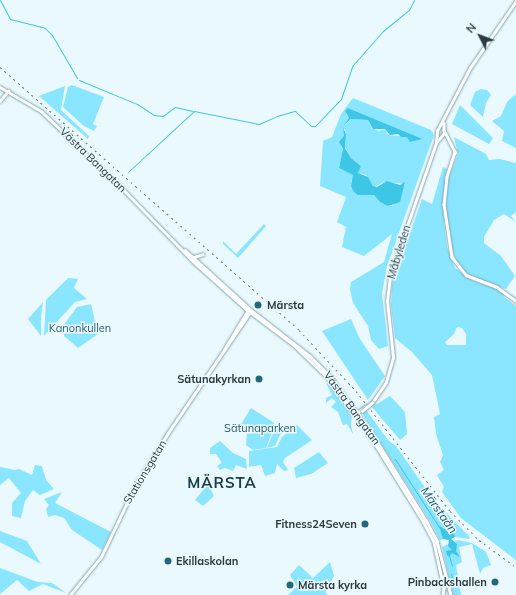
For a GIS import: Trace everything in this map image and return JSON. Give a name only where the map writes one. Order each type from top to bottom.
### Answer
[{"type":"street","name":"Måbyleden","points":[[361,410],[372,402],[384,387],[393,357],[387,301],[390,275],[436,143],[439,128],[470,68],[516,1]]},
{"type":"street","name":"Västra Bangatan","points":[[0,88],[26,100],[46,116],[204,271],[318,368],[357,415],[426,520],[437,541],[451,595]]},
{"type":"street","points":[[0,101],[8,91]]},
{"type":"street","name":"Måbyleden","points":[[436,143],[444,131],[444,120]]},
{"type":"street","points":[[439,128],[444,131],[455,148],[455,155],[447,177],[444,204],[452,257],[466,275],[497,286],[516,300]]},
{"type":"street","points":[[437,134],[450,139]]},
{"type":"street","points":[[192,258],[200,256],[201,262]]},
{"type":"street","name":"Västra Bangatan","points":[[192,258],[201,262],[250,310],[310,356],[330,376],[354,408],[424,521],[434,542],[445,591]]},
{"type":"street","name":"Västra Bangatan","points":[[201,262],[204,271]]},
{"type":"street","name":"Stationsgatan","points":[[70,595],[102,557],[134,488],[250,310]]},
{"type":"street","name":"Måbyleden","points":[[357,415],[372,402]]},
{"type":"street","points":[[354,408],[361,410]]},
{"type":"street","points":[[443,595],[445,591],[450,591]]},
{"type":"green space","points":[[72,85],[104,97],[93,124],[97,126],[94,131],[84,126],[63,107],[68,87]]},
{"type":"green space","points":[[65,86],[61,110],[89,136],[88,139],[39,96]]},
{"type":"green space","points":[[481,89],[487,90],[491,95],[486,103],[483,117],[470,105],[475,92]]},
{"type":"green space","points":[[516,94],[516,148],[502,141],[504,131],[492,121],[501,116],[507,102]]},
{"type":"green space","points":[[353,98],[431,130],[434,135],[387,266],[382,293],[388,346],[379,349],[371,340],[368,326],[353,303],[350,289],[351,282],[384,262],[392,234],[364,256],[342,247],[346,227],[337,222],[346,197],[320,186],[323,141],[332,137],[341,114]],"holes":[[[348,108],[418,137],[423,139],[410,142],[408,137],[388,135],[385,129],[379,131],[372,128],[368,120],[351,119],[345,125],[349,118],[346,114]],[[343,129],[345,129],[346,134],[345,147],[351,158],[361,166],[352,174],[339,168],[343,150],[340,144],[345,135]],[[358,173],[366,175],[374,187],[385,182],[405,184],[392,206],[389,206],[380,202],[374,195],[351,186],[352,179]]]},
{"type":"green space","points":[[460,105],[493,138],[489,144],[452,124]]},
{"type":"green space","points":[[454,137],[486,154],[489,160],[500,159],[516,163],[516,212],[511,216],[516,222],[504,214],[494,220],[484,237],[484,243],[501,256],[515,276],[506,289],[463,271],[456,260],[448,237],[445,203],[446,185],[458,154]]},
{"type":"green space","points":[[443,167],[447,169],[443,203],[444,222],[447,247],[455,268],[473,281],[501,290],[505,295],[503,296],[516,306],[516,560],[461,518],[442,492],[444,487],[437,475],[444,470],[440,462],[443,455],[436,434],[434,417],[440,414],[432,375],[412,352],[395,338],[391,305],[392,285],[397,262],[400,262],[422,199],[432,204]],"holes":[[[457,327],[462,328],[466,334],[466,345],[447,345],[445,342],[454,334]]]},
{"type":"green space","points":[[264,224],[266,226],[238,258],[223,244],[223,241],[236,254]]},
{"type":"green space","points":[[68,278],[78,279],[74,288],[87,299],[75,302],[44,336],[46,300]]},
{"type":"green space","points":[[43,302],[41,315],[41,336],[28,319]]},
{"type":"green space","name":"Kanonkullen","points":[[91,304],[98,334],[78,348],[64,336],[63,326],[77,307]]},
{"type":"green space","points":[[351,319],[360,339],[385,376],[368,400],[322,331]]},
{"type":"green space","points":[[326,383],[329,384],[352,413],[351,425],[353,434],[347,424],[343,425],[338,412],[331,407],[336,402],[332,398],[326,403],[326,398],[332,395]]},
{"type":"green space","points":[[390,396],[405,412],[407,434],[400,440],[372,407]]},
{"type":"green space","name":"Sätunaparken","points":[[251,408],[273,422],[277,429],[280,425],[288,429],[280,435],[275,446],[267,448],[273,433],[276,431],[272,433],[266,448],[253,450],[246,445],[247,431],[240,426]]},
{"type":"green space","points":[[366,410],[388,440],[396,446],[435,502],[470,537],[469,539],[455,537],[440,540],[430,521],[364,417],[363,413]]},
{"type":"green space","points":[[297,425],[312,440],[285,458],[283,462],[288,470],[284,471],[277,464],[275,473],[265,476],[261,465],[249,467],[249,451],[277,447],[282,437]]},
{"type":"green space","points":[[220,441],[233,453],[246,459],[247,469],[236,465],[233,471],[225,468],[220,470],[217,466],[222,463],[216,454],[210,454],[210,448]]},
{"type":"green space","points":[[319,452],[328,463],[311,474],[296,478],[294,468]]},
{"type":"green space","points":[[35,465],[42,466],[46,480],[54,489],[40,495],[33,490],[25,501],[21,518],[12,516],[12,503],[21,493],[9,478],[0,485],[0,467],[15,470],[19,469],[32,475]]},
{"type":"green space","points":[[208,484],[214,496],[203,506],[195,500]]},
{"type":"green space","points":[[62,492],[55,503],[111,532],[102,550],[72,530],[64,518],[55,515],[48,517],[46,509],[49,505],[44,499]]},
{"type":"green space","points":[[0,531],[27,541],[41,564],[0,542]]},
{"type":"green space","points":[[458,540],[472,543],[486,552],[491,565],[483,568],[480,574],[472,544],[459,547],[462,562],[456,565],[461,595],[453,595],[442,547]]},
{"type":"green space","points":[[330,562],[334,576],[325,592],[328,595],[288,595],[297,587],[290,575],[299,565],[313,578]]},
{"type":"green space","points":[[0,568],[38,582],[52,583],[66,593],[43,584],[29,591],[17,580],[0,594]]},
{"type":"shaded area","points":[[348,108],[423,139],[410,142],[407,137],[401,137],[398,134],[390,135],[385,129],[373,129],[368,120],[351,119],[344,125],[349,118],[345,111]]},
{"type":"shaded area","points":[[343,127],[346,134],[345,148],[351,158],[361,166],[358,173],[368,177],[373,186],[377,187],[387,181],[400,185],[405,182],[400,202],[388,206],[380,202],[374,195],[358,195],[354,192],[351,186],[353,175],[339,168],[343,149],[339,142],[344,136]]},
{"type":"shaded area","points":[[439,526],[454,534],[455,537],[451,539],[457,544],[456,551],[460,557],[452,553],[449,557],[447,555],[446,551],[452,550],[448,546],[449,540],[443,539]]},
{"type":"waterway","points":[[0,0],[10,19],[45,28],[52,35],[77,78]]},
{"type":"waterway","points":[[128,172],[194,111],[259,124],[277,116],[295,111],[311,126],[315,126],[341,99],[353,65],[383,31],[409,10],[414,0]]},
{"type":"waterway","points":[[79,80],[137,104],[154,115],[163,116],[175,107],[193,111]]},
{"type":"waterway","name":"Märstaån","points":[[395,459],[439,527]]},
{"type":"waterway","name":"Märstaån","points":[[449,555],[452,566]]},
{"type":"waterway","name":"Märstaån","points":[[451,574],[454,584]]},
{"type":"railway","points":[[0,67],[299,330],[356,391],[450,511],[479,540],[516,567]]},
{"type":"place","name":"Märsta","points":[[258,305]]},
{"type":"place","name":"Sätunakyrkan","points":[[259,379]]},
{"type":"place","name":"Fitness24Seven","points":[[365,524]]},
{"type":"place","name":"Ekillaskolan","points":[[168,561]]},
{"type":"place","name":"Pinbackshallen","points":[[495,582]]},
{"type":"place","name":"Märsta kyrka","points":[[290,585]]},
{"type":"district","name":"MÄRSTA","points":[[222,483]]}]
